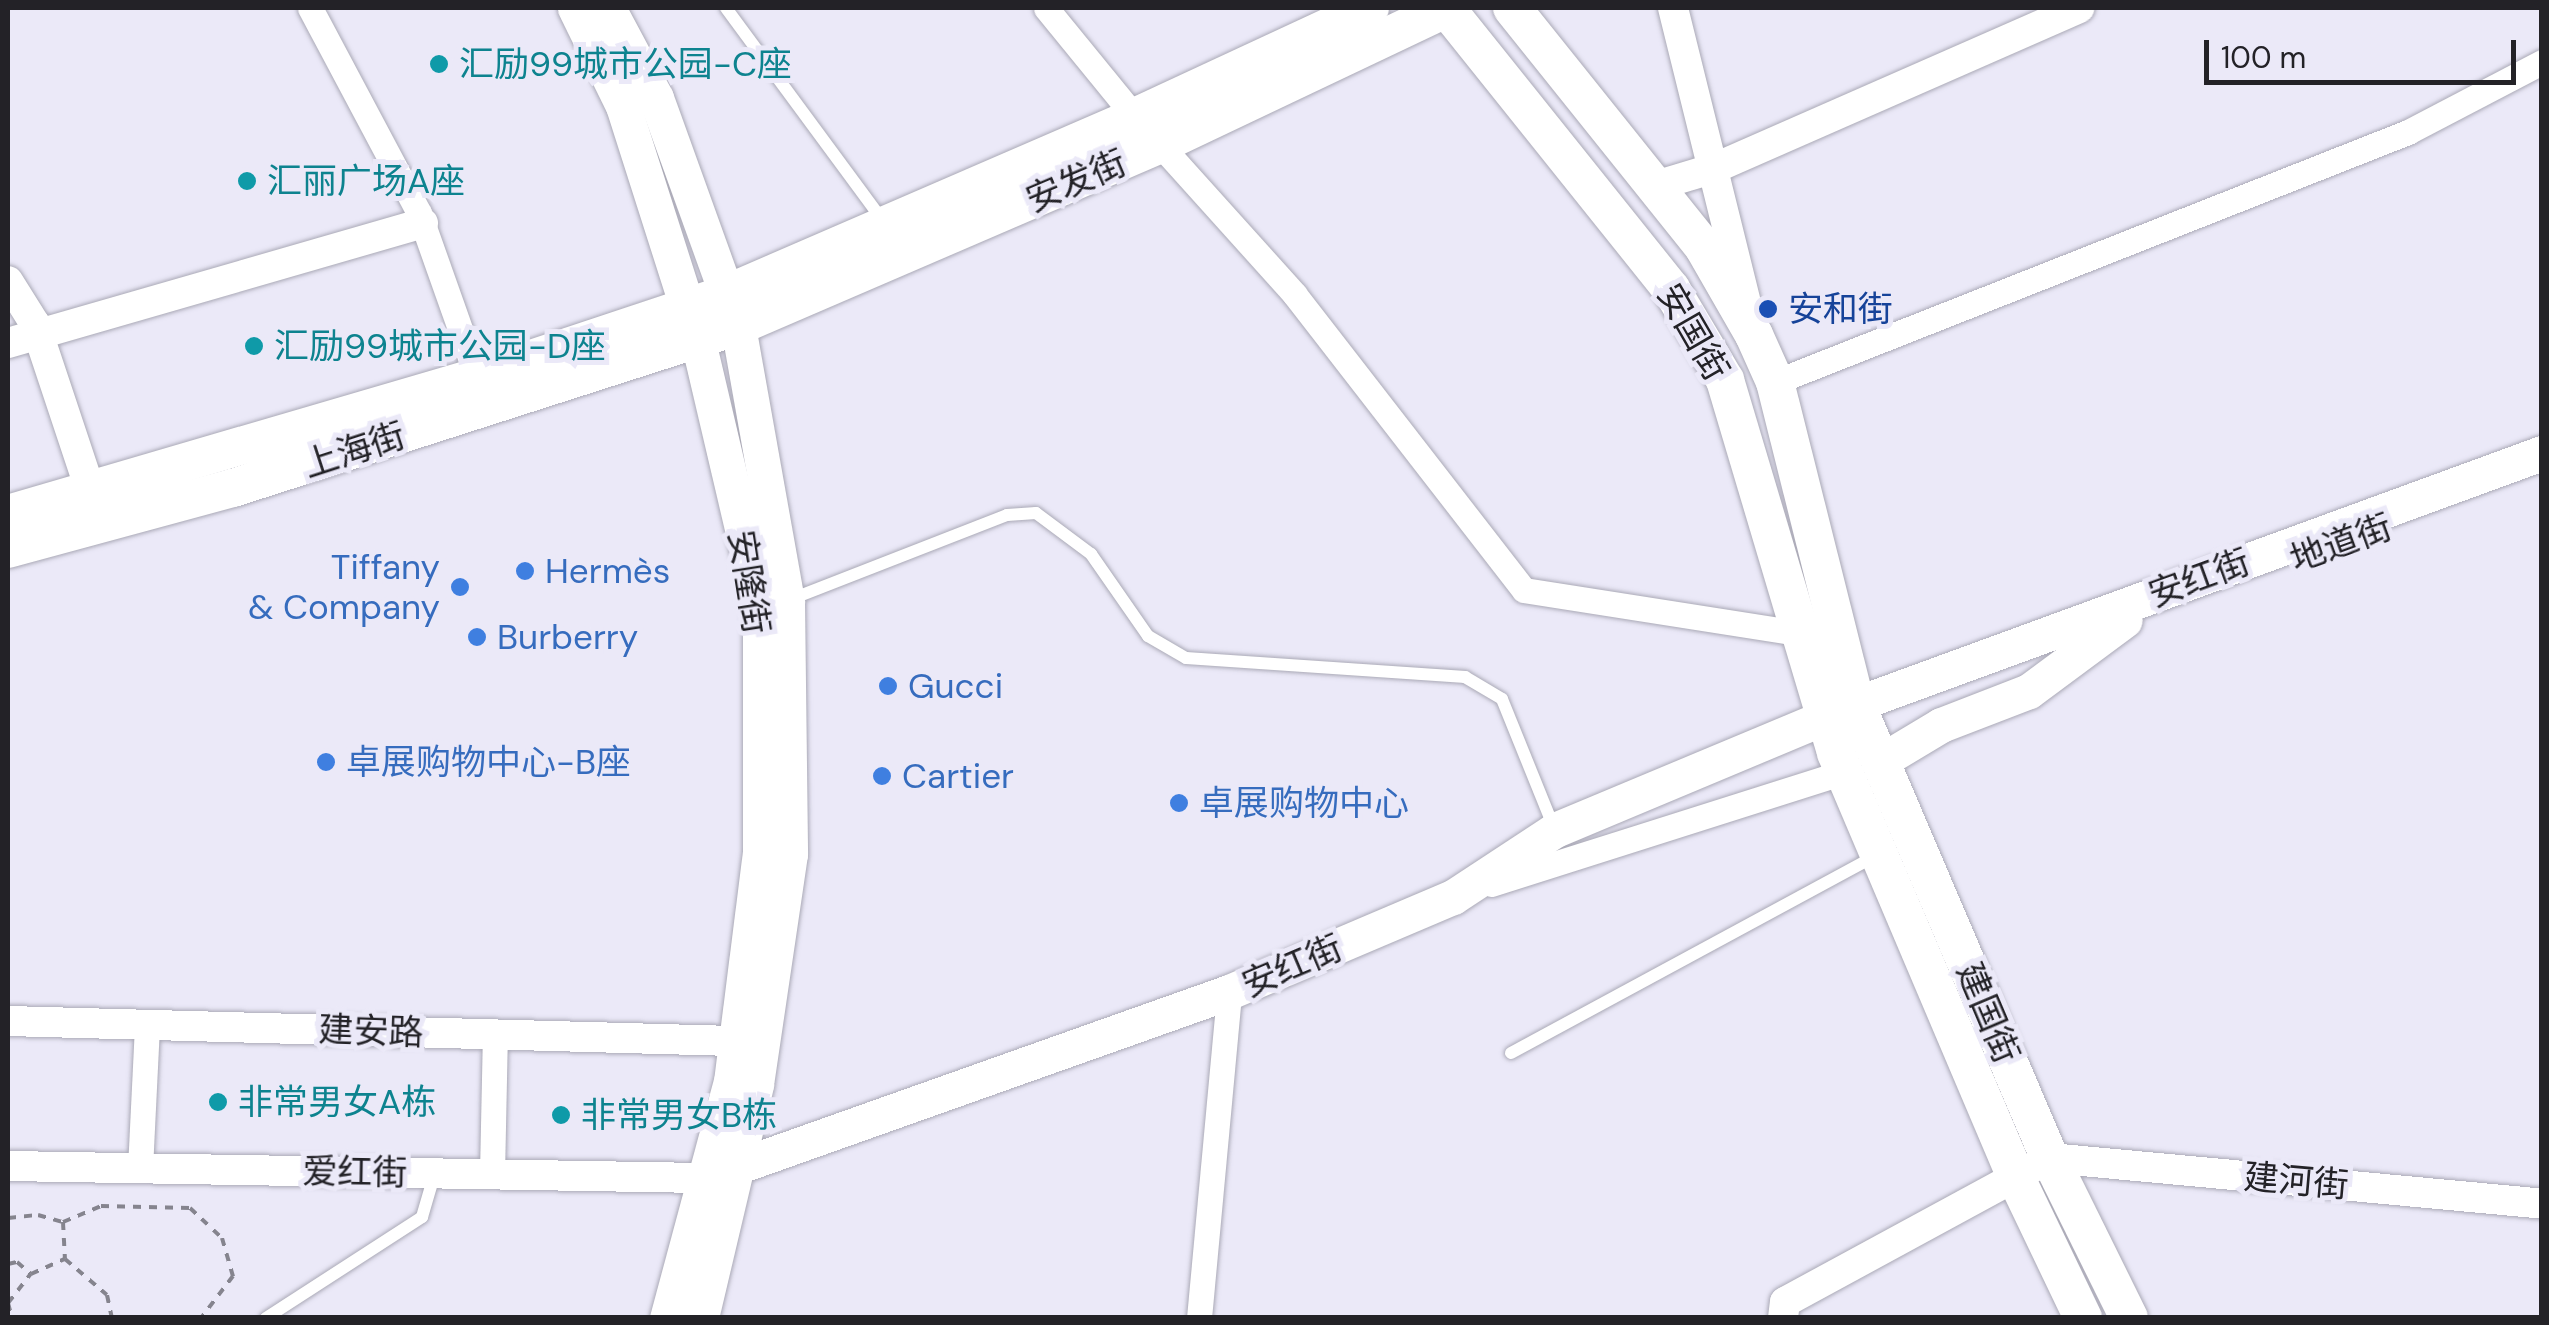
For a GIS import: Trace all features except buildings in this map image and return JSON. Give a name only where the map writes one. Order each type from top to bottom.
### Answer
[{"type":"main road","name":"安隆街","points":[[575,8],[623,106],[693,324],[760,605],[760,852],[731,1081],[667,1318]]},
{"type":"main road","name":"安隆街","points":[[608,8],[656,98],[731,310],[787,601],[790,854],[756,1084],[702,1318]]},
{"type":"main road","name":"安发街","points":[[731,310],[886,224],[1134,117],[1370,8]]},
{"type":"main road","name":"安发街","points":[[693,324],[1161,144],[1446,8]]},
{"type":"main road","name":"安国街","points":[[1446,8],[1671,288],[1725,380],[1798,633],[1840,711]]},
{"type":"main road","name":"安国街","points":[[1512,8],[1704,248],[1754,334],[1774,382],[1840,711]]},
{"type":"main road","name":"上海街","points":[[8,550],[96,506],[477,377],[693,324]]},
{"type":"main road","name":"上海街","points":[[8,514],[233,488],[693,324]]},
{"type":"main road","name":"安红街","points":[[739,1166],[1228,992],[1453,897],[1556,830],[1840,711],[2542,453]]},
{"type":"main road","name":"地道街","points":[[1881,761],[1941,725],[2029,692],[2096,637],[2126,619],[2542,468]]},
{"type":"main road","name":"建国街","points":[[1840,711],[1881,761],[2050,1158],[2129,1318]]},
{"type":"main road","name":"建国街","points":[[1840,711],[1844,772],[2016,1178],[2083,1318]]},
{"type":"street","points":[[310,8],[422,223],[477,377]]},
{"type":"street","points":[[1046,8],[1134,117],[1295,295],[1524,590],[1798,633]]},
{"type":"street","points":[[1673,8],[1754,334]]},
{"type":"street","points":[[1654,186],[1715,168],[2079,8]]},
{"type":"street","points":[[1774,382],[2408,132],[2542,62]]},
{"type":"street","points":[[8,344],[422,223]]},
{"type":"street","points":[[8,281],[39,334],[96,506]]},
{"type":"street","points":[[1453,897],[1844,772]]},
{"type":"street","points":[[1200,1318],[1228,992]]},
{"type":"street","name":"建安路","points":[[8,1021],[735,1041]]},
{"type":"street","points":[[140,1168],[147,1025]]},
{"type":"street","points":[[492,1174],[496,1034]]},
{"type":"street","points":[[1783,1318],[1785,1302],[2050,1158]]},
{"type":"street","name":"建河街","points":[[2050,1158],[2542,1204]]},
{"type":"street","name":"爱红街","points":[[8,1166],[703,1178]]},
{"type":"street","points":[[703,1178],[739,1166]]},
{"type":"lane","points":[[726,8],[886,224]]},
{"type":"lane","points":[[787,601],[1007,515],[1036,513],[1092,554],[1148,636],[1186,658],[1465,677],[1502,699],[1556,830]]},
{"type":"lane","points":[[1511,1053],[1880,853]]},
{"type":"lane","points":[[266,1318],[422,1217],[435,1173]]},
{"type":"path","points":[[8,1218],[38,1215],[63,1222],[101,1206],[190,1208],[222,1238],[233,1276],[202,1318]]},
{"type":"path","points":[[63,1222],[64,1259],[107,1295],[112,1318]]},
{"type":"path","points":[[12,1318],[8,1303],[31,1274],[64,1259]]},
{"type":"path","points":[[8,1264],[16,1262],[31,1274]]},
{"type":"place","name":"汇励99城市公园-C座","points":[[439,64]]},
{"type":"place","name":"汇丽广场A座","points":[[247,181]]},
{"type":"place","name":"安和街","points":[[1768,309]]},
{"type":"place","name":"汇励99城市公园-D座","points":[[254,346]]},
{"type":"place","name":"Hermès","points":[[525,571]]},
{"type":"place","name":"Tiffany & Company","points":[[460,587]]},
{"type":"place","name":"Burberry","points":[[477,637]]},
{"type":"place","name":"Gucci","points":[[888,686]]},
{"type":"place","name":"卓展购物中心-B座","points":[[326,762]]},
{"type":"place","name":"Cartier","points":[[882,776]]},
{"type":"place","name":"卓展购物中心","points":[[1179,803]]},
{"type":"place","name":"非常男女A栋","points":[[218,1102]]},
{"type":"place","name":"非常男女B栋","points":[[561,1115]]}]
